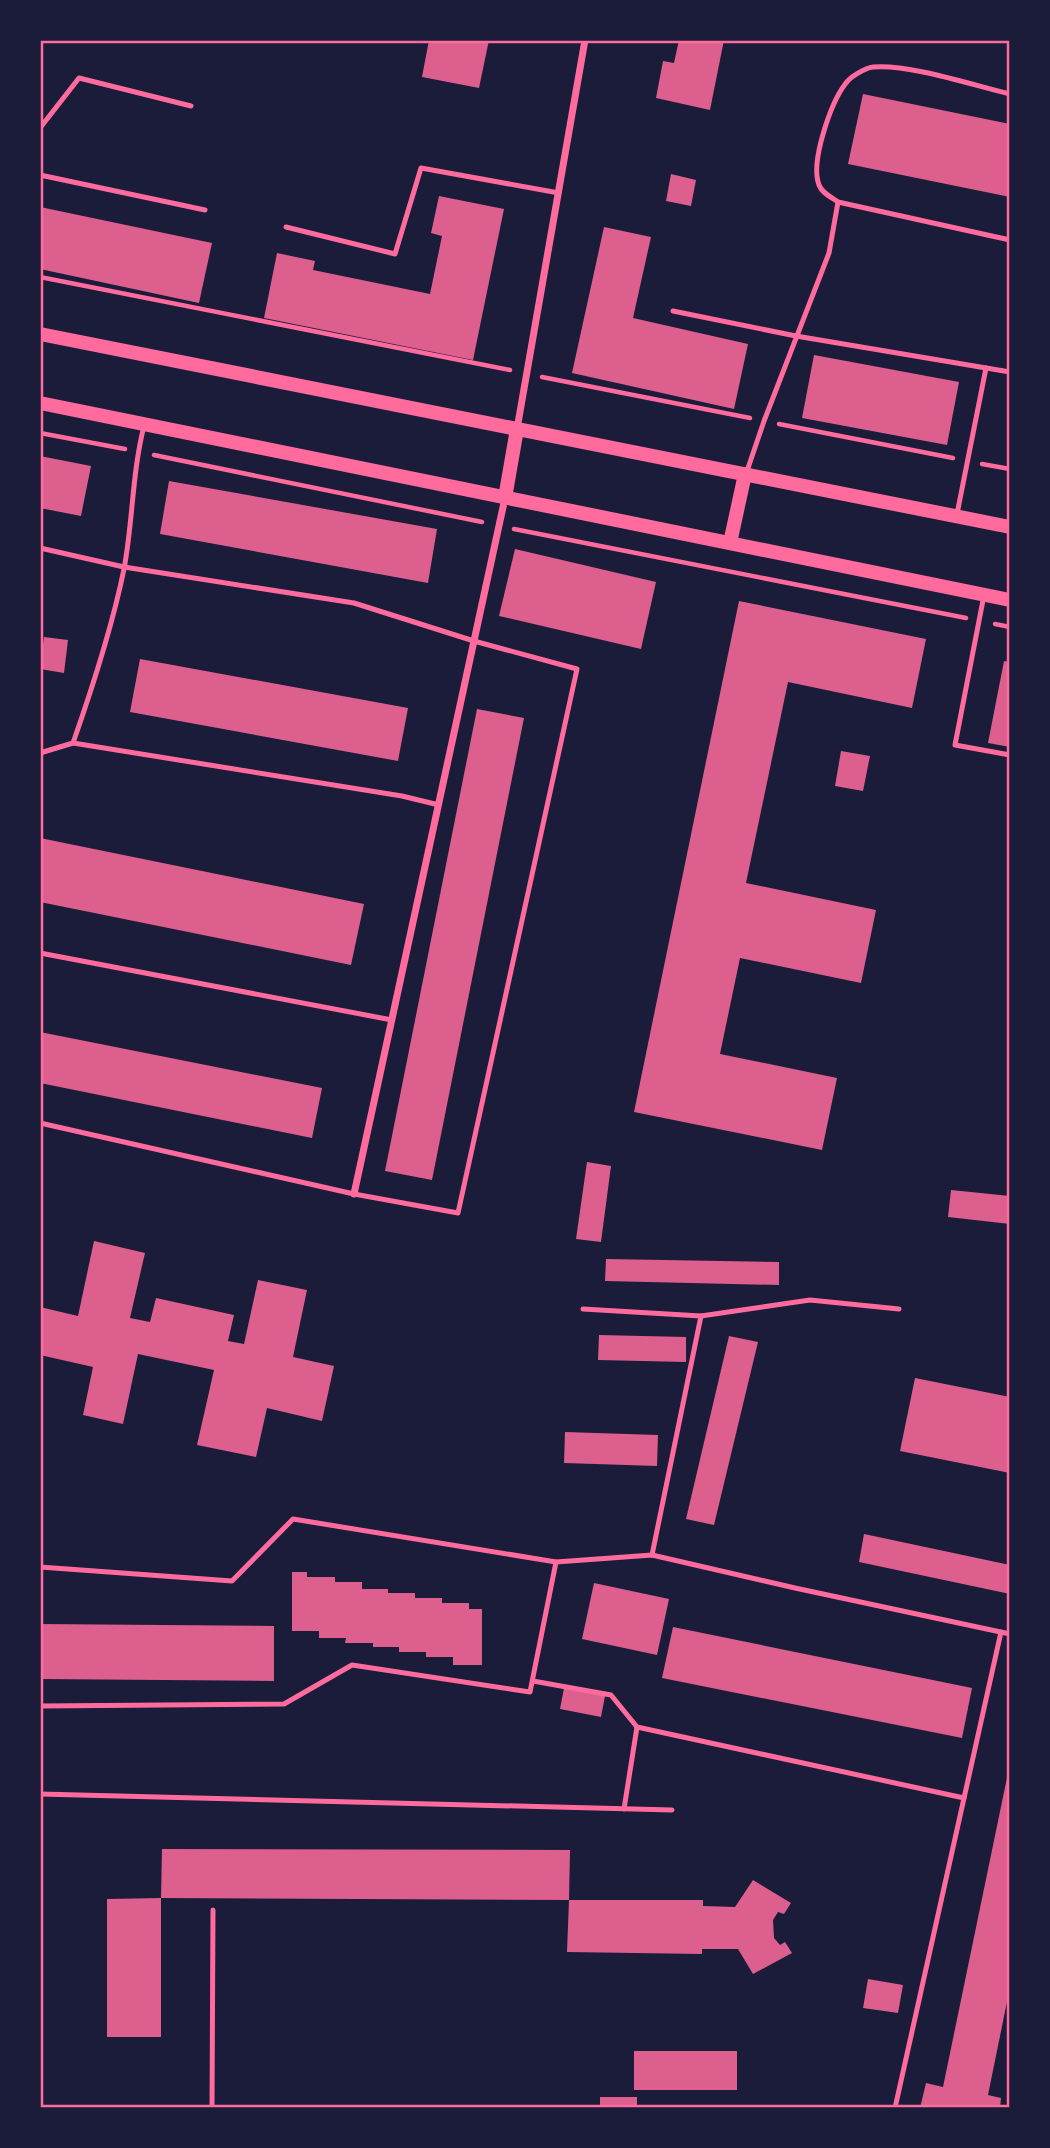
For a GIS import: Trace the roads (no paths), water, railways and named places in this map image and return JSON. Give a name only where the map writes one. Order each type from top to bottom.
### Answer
[{"type":"main road","points":[[40,334],[1010,527]]},
{"type":"main road","points":[[40,403],[1010,600]]},
{"type":"main road","points":[[505,498],[517,429]]},
{"type":"main road","points":[[730,543],[746,474]]},
{"type":"street","points":[[517,429],[585,40]]},
{"type":"street","points":[[354,1194],[505,498]]},
{"type":"lane","points":[[1010,94],[905,69],[870,67],[846,81],[828,120],[816,158],[818,183],[824,192],[838,202],[1010,240]]},
{"type":"lane","points":[[40,128],[79,78],[191,106]]},
{"type":"lane","points":[[286,227],[395,254],[421,168],[559,193]]},
{"type":"lane","points":[[40,174],[205,211]]},
{"type":"lane","points":[[746,474],[829,253],[838,202]]},
{"type":"lane","points":[[673,311],[796,336],[1010,372]]},
{"type":"lane","points":[[956,517],[986,368]]},
{"type":"lane","points":[[73,743],[97,676],[124,567],[137,452],[144,424]]},
{"type":"lane","points":[[40,548],[124,567],[354,603],[474,641],[577,669],[458,1213],[354,1194],[40,1123]]},
{"type":"lane","points":[[984,595],[955,745],[1010,755]]},
{"type":"lane","points":[[40,753],[73,743],[402,796],[439,805]]},
{"type":"lane","points":[[40,953],[392,1020]]},
{"type":"lane","points":[[583,1309],[701,1316],[810,1300],[899,1309]]},
{"type":"lane","points":[[652,1555],[701,1316]]},
{"type":"lane","points":[[40,1567],[232,1580],[293,1519],[556,1562],[652,1555],[1010,1634]]},
{"type":"lane","points":[[40,1706],[284,1704],[352,1665],[530,1692],[556,1562]]},
{"type":"lane","points":[[895,2108],[1001,1632]]},
{"type":"lane","points":[[533,1681],[611,1695],[637,1727],[964,1798]]},
{"type":"lane","points":[[624,1809],[637,1727]]},
{"type":"lane","points":[[40,1794],[672,1810]]},
{"type":"lane","points":[[212,2108],[213,1910]]}]
